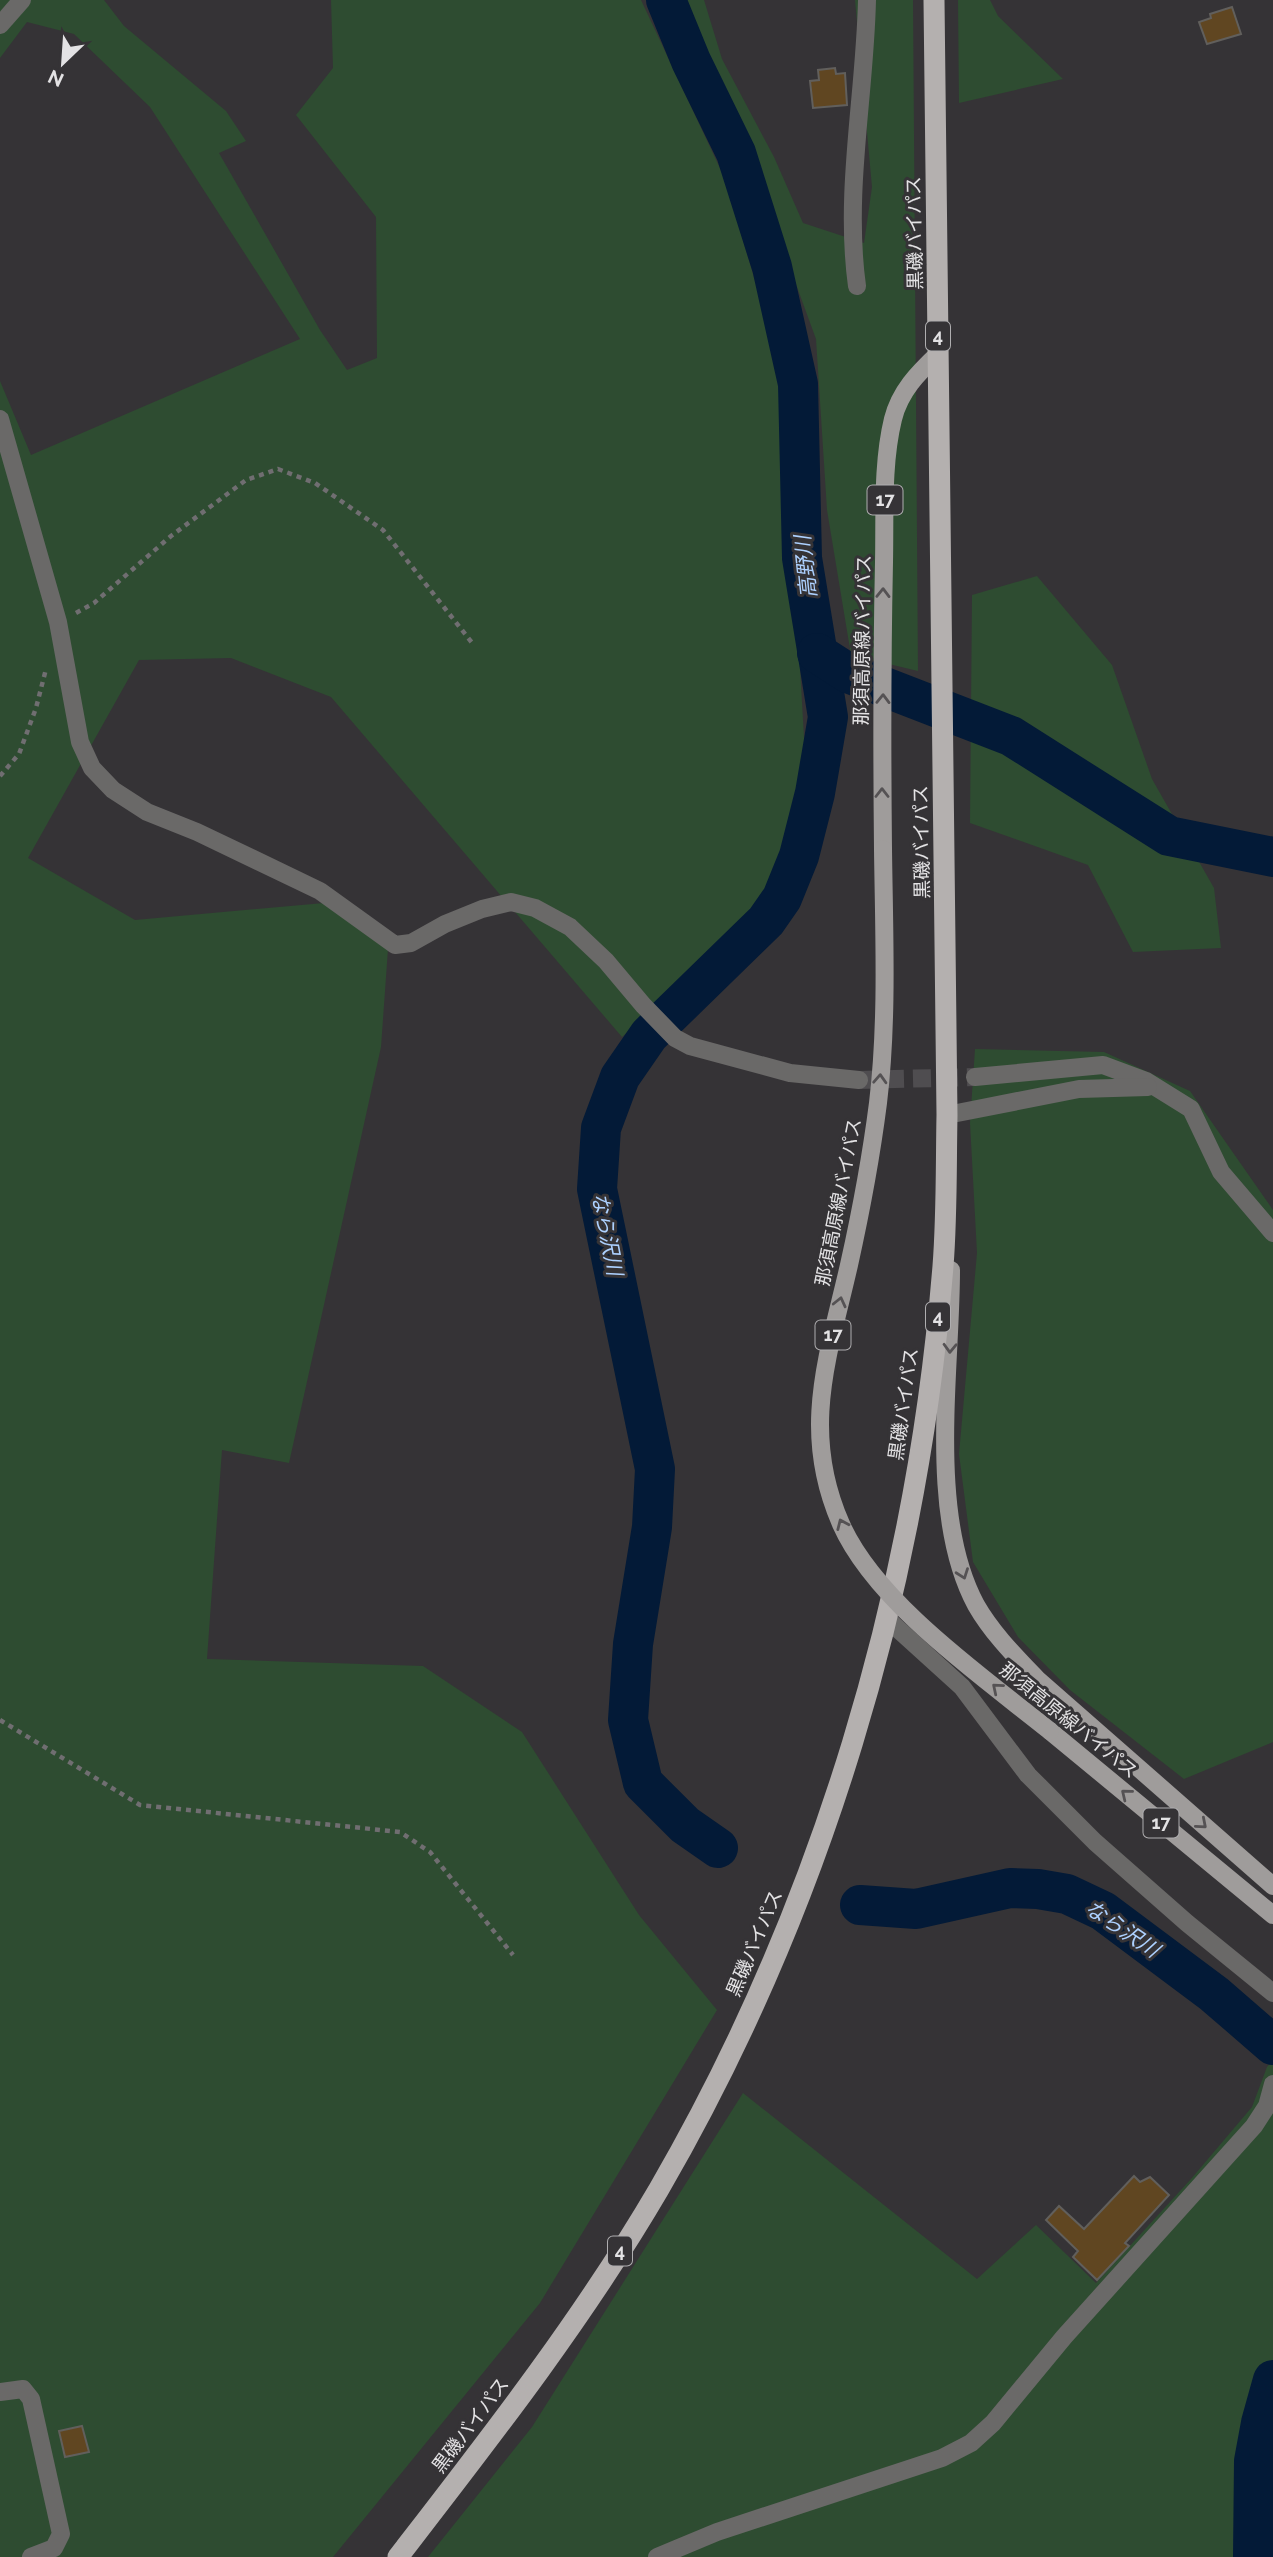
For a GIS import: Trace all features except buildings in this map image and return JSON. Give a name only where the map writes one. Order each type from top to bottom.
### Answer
[{"type":"highway","name":"黒磯バイパス","points":[[398,2557],[516,2404],[605,2276],[659,2189],[729,2058],[813,1863],[851,1752],[887,1619],[911,1510],[927,1411],[943,1260],[946,1182],[934,0]]},
{"type":"main road","name":"那須高原線バイパス","points":[[938,354],[911,380],[900,400],[893,418],[887,457],[882,736],[884,986],[878,1099],[861,1210],[824,1368],[819,1409],[821,1447],[828,1487],[841,1523],[857,1554],[880,1584],[946,1646],[1273,1915]]},
{"type":"main road","name":"那須高原線バイパス","points":[[946,1182],[951,1321],[946,1476],[951,1533],[961,1572],[977,1606],[1003,1644],[1037,1679],[1273,1886]]},
{"type":"street","points":[[0,25],[22,0]]},
{"type":"street","points":[[857,286],[852,250],[867,0]]},
{"type":"street","points":[[0,419],[58,622],[80,742],[92,768],[113,790],[147,812],[197,832],[320,891],[395,945],[411,943],[445,924],[482,909],[510,902],[535,908],[570,927],[606,961],[675,1038],[690,1046],[790,1073],[859,1080]]},
{"type":"street","points":[[975,1077],[1103,1065],[1146,1081],[1191,1109],[1221,1172],[1273,1234]]},
{"type":"street","points":[[947,1115],[1079,1089],[1155,1087]]},
{"type":"street","points":[[887,1619],[962,1687],[1028,1774],[1095,1842],[1187,1923],[1273,1993]]},
{"type":"street","points":[[657,2557],[717,2532],[942,2458],[971,2443],[993,2423],[1064,2337],[1254,2126],[1267,2106],[1273,2084]]},
{"type":"street","points":[[0,2392],[23,2389],[31,2399],[61,2534],[54,2548],[31,2557]]},
{"type":"path","points":[[58,622],[94,603],[171,536],[246,480],[278,469],[315,483],[383,530],[473,644]]},
{"type":"path","points":[[0,776],[19,754],[36,708],[49,659]]},
{"type":"path","points":[[0,1720],[140,1805],[400,1832],[430,1852],[513,1955]]},
{"type":"green space","points":[[0,0],[104,0],[124,26],[226,111],[246,141],[219,153],[320,330],[347,370],[377,358],[376,217],[296,115],[333,68],[331,0],[641,0],[725,179],[781,369],[788,544],[800,667],[806,773],[769,886],[720,949],[622,1037],[331,697],[231,658],[139,660],[28,858],[135,920],[324,903],[388,949],[381,1047],[289,1463],[222,1450],[207,1659],[423,1666],[522,1732],[639,1915],[717,2010],[540,2303],[333,2557],[0,2557],[0,381],[31,455],[300,339],[150,107],[74,34],[27,22],[0,58]]},
{"type":"green space","points":[[684,0],[704,0],[722,59],[774,157],[803,223],[864,243],[872,187],[855,0],[913,0],[918,671],[851,655],[827,510],[816,339],[759,183],[708,77]]},
{"type":"green space","points":[[958,0],[990,0],[998,16],[1063,79],[959,103]]},
{"type":"green space","points":[[1037,576],[1112,665],[1152,779],[1214,888],[1221,948],[1133,952],[1088,865],[970,823],[972,595]]},
{"type":"green space","points":[[975,1049],[1104,1052],[1190,1091],[1273,1210],[1273,1742],[1184,1779],[1070,1690],[1018,1637],[973,1562],[959,1454],[977,1253],[970,1123]]},
{"type":"green space","points":[[1273,2060],[1273,2557],[428,2557],[532,2427],[743,2093],[977,2279],[1036,2225],[1096,2283],[1191,2179],[1252,2107],[1267,2067]]},
{"type":"waterway","name":"なら沢川","points":[[666,0],[691,61],[736,153],[772,267],[798,384],[802,558],[828,717],[815,793],[799,856],[782,898],[766,921],[649,1035],[620,1077],[601,1128],[597,1189],[655,1469],[652,1527],[633,1644],[628,1720],[643,1783],[685,1825],[718,1848]]},
{"type":"waterway","name":"高野川","points":[[817,653],[848,673],[1011,736],[1169,836],[1273,857]]},
{"type":"waterway","name":"なら沢川","points":[[860,1905],[916,1909],[1010,1888],[1067,1894],[1103,1911],[1214,1994],[1273,2045]]},
{"type":"waterway","name":"なら沢川","points":[[1253,2557],[1254,2461],[1273,2380]]},
{"type":"tunnel","points":[[859,1080],[975,1077]]}]
